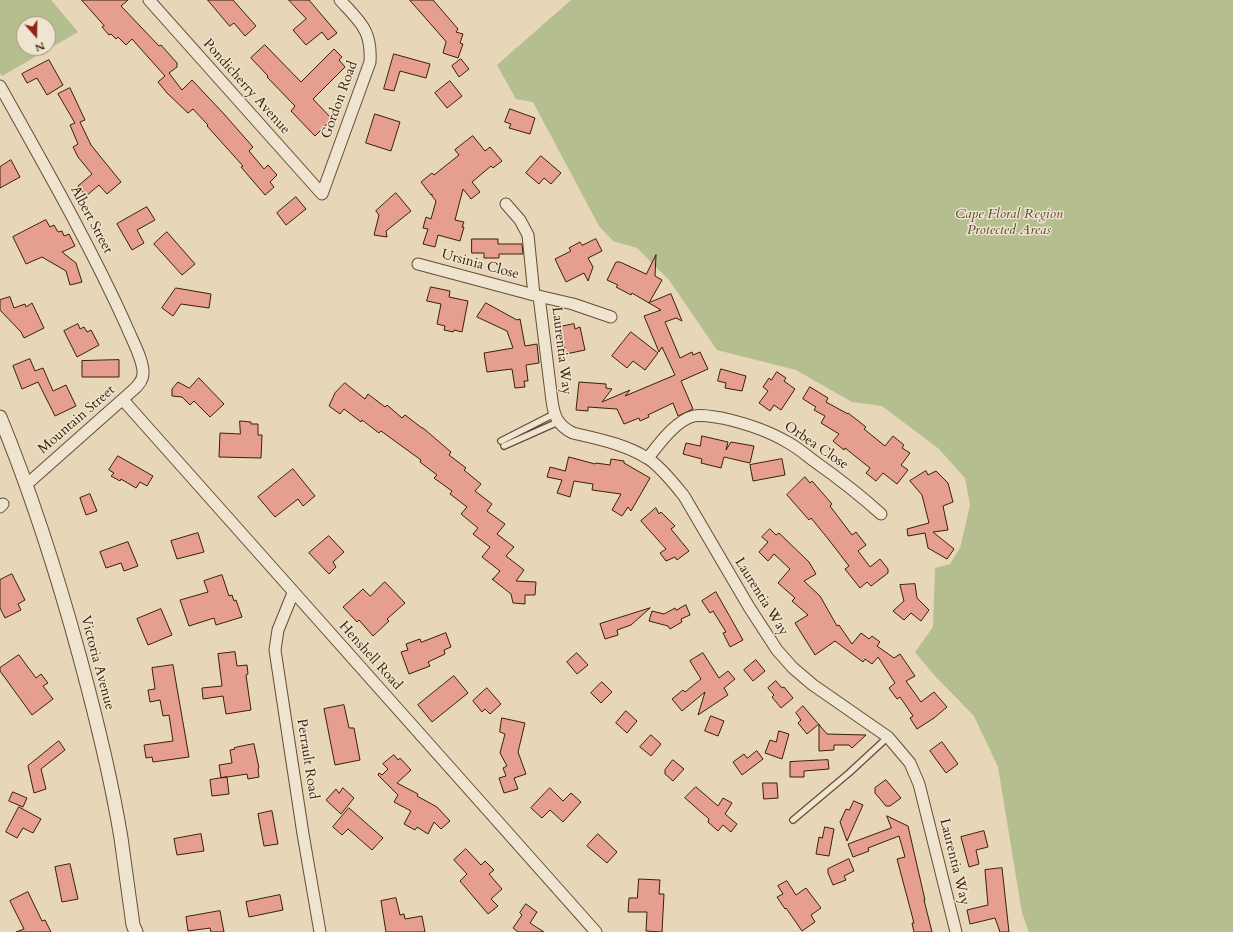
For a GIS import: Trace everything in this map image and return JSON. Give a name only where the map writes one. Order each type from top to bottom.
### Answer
[{"type":"street","name":"Pondicherry Avenue","points":[[149,0],[322,194]]},
{"type":"street","name":"Gordon Road","points":[[322,194],[370,62],[371,48],[368,35],[361,23],[340,0]]},
{"type":"street","name":"Albert Street","points":[[0,86],[93,255],[135,346],[141,362],[143,374]]},
{"type":"street","name":"Laurentia Way","points":[[506,204],[520,220],[528,235],[536,296],[556,418],[567,430],[573,433],[619,445],[648,458],[684,496],[749,607],[777,650],[793,668],[813,685],[888,737],[910,763],[919,784],[956,932]]},
{"type":"street","name":"Ursinia Close","points":[[418,264],[536,296],[573,304],[611,317]]},
{"type":"street","name":"Mountain Street","points":[[26,485],[137,387],[143,374]]},
{"type":"street","name":"Henshell Road","points":[[123,400],[596,932]]},
{"type":"street","name":"Orbea Close","points":[[648,458],[664,438],[680,423],[689,418],[704,416],[735,421],[757,428],[787,442],[854,490],[881,514]]},
{"type":"street","name":"Victoria Avenue","points":[[0,417],[26,485],[62,592],[90,698],[108,772],[121,838],[133,930]]},
{"type":"street","name":"Perrault Road","points":[[293,592],[278,630],[276,650],[302,826],[320,932]]},
{"type":"lane","points":[[556,418],[503,444],[556,418]]},
{"type":"lane","points":[[793,820],[849,773],[888,737]]},
{"type":"green space","points":[[0,0],[51,0],[78,32],[56,45],[56,16],[16,16],[16,56],[37,56],[2,76],[0,73]]},
{"type":"green space","name":"Cape Floral Region Protected Areas","points":[[571,0],[1233,0],[1233,932],[1029,932],[1022,913],[998,767],[974,716],[935,676],[915,652],[933,627],[935,568],[950,564],[960,548],[970,505],[965,478],[939,449],[882,406],[852,402],[796,370],[717,350],[669,280],[637,248],[613,241],[599,226],[533,102],[516,99],[497,65]]},
{"type":"building","points":[[82,0],[128,0],[121,6],[159,46],[161,45],[177,63],[177,67],[169,73],[182,90],[192,80],[253,147],[249,151],[264,169],[268,165],[277,175],[270,182],[274,187],[265,195],[241,167],[243,166],[193,109],[188,113],[167,93],[158,82],[165,76],[132,39],[126,45],[118,37],[116,39],[111,34],[109,35],[102,27],[104,26]]},
{"type":"building","points":[[208,0],[233,0],[256,26],[245,36],[234,23],[230,26]]},
{"type":"building","points":[[289,0],[309,0],[337,33],[328,40],[322,32],[306,45],[293,30],[306,19]]},
{"type":"building","points":[[410,0],[433,0],[458,29],[456,32],[463,34],[460,43],[463,44],[458,58],[443,53],[446,42]]},
{"type":"building","points":[[265,45],[301,82],[334,49],[342,57],[339,60],[345,67],[313,99],[332,119],[315,136],[291,111],[295,106],[251,58]]},
{"type":"building","points":[[394,54],[430,64],[426,78],[400,71],[394,91],[384,89]]},
{"type":"building","points":[[461,59],[469,69],[459,77],[452,66]]},
{"type":"building","points":[[49,60],[63,85],[47,95],[37,78],[27,83],[22,74]]},
{"type":"building","points":[[450,81],[462,96],[447,108],[435,93]]},
{"type":"building","points":[[70,88],[85,120],[80,122],[91,145],[121,182],[107,194],[99,185],[86,196],[78,186],[92,174],[78,157],[73,147],[78,144],[70,125],[75,123],[58,94]]},
{"type":"building","points":[[510,109],[535,118],[530,134],[509,128],[511,124],[505,122]]},
{"type":"building","points":[[375,114],[400,122],[391,151],[366,143]]},
{"type":"building","points":[[473,136],[485,151],[490,147],[502,161],[493,168],[491,166],[472,182],[480,192],[471,199],[463,189],[455,220],[464,222],[460,241],[438,235],[435,247],[423,244],[428,229],[423,228],[426,217],[431,219],[436,201],[421,182],[432,173],[434,175],[459,155],[455,150]]},
{"type":"building","points":[[541,156],[561,173],[551,184],[544,178],[539,184],[526,173]]},
{"type":"building","points":[[11,160],[20,177],[0,188],[0,167]]},
{"type":"building","points":[[396,193],[411,211],[386,231],[387,237],[374,235],[379,215],[376,211]]},
{"type":"building","points":[[296,197],[306,209],[286,225],[277,213]]},
{"type":"building","points":[[147,207],[155,220],[137,230],[144,243],[132,250],[117,224]]},
{"type":"building","points":[[46,220],[50,227],[54,225],[58,232],[62,231],[64,236],[69,234],[75,246],[62,252],[76,263],[82,282],[70,285],[66,271],[42,257],[26,264],[13,237]]},
{"type":"building","points":[[167,232],[195,264],[182,275],[154,244]]},
{"type":"building","points":[[472,239],[498,239],[498,244],[522,244],[523,254],[499,254],[499,258],[484,258],[484,253],[472,253]]},
{"type":"building","points":[[596,239],[602,251],[588,258],[593,267],[588,281],[584,273],[566,282],[555,259],[571,251],[569,248],[580,242],[582,245]]},
{"type":"building","points":[[656,255],[655,276],[662,280],[649,303],[632,293],[631,295],[616,287],[618,285],[607,280],[616,262],[620,262],[646,274]]},
{"type":"building","points":[[431,287],[450,291],[449,297],[468,301],[462,332],[444,330],[445,326],[437,324],[441,304],[427,301]]},
{"type":"building","points":[[176,288],[211,294],[209,308],[181,304],[173,316],[162,308]]},
{"type":"building","points":[[671,294],[682,321],[676,318],[665,322],[680,358],[692,352],[693,355],[700,352],[708,369],[681,381],[693,409],[678,416],[673,403],[648,415],[649,417],[640,421],[639,418],[624,424],[617,409],[588,407],[588,411],[576,410],[579,382],[606,384],[606,388],[612,389],[602,402],[630,390],[625,396],[675,375],[662,347],[659,352],[644,316],[661,310],[649,303]]},
{"type":"building","points":[[10,297],[14,308],[25,304],[26,307],[32,303],[44,328],[24,338],[21,332],[0,310],[0,300]]},
{"type":"building","points":[[486,303],[517,320],[520,319],[525,346],[537,344],[539,363],[526,365],[528,381],[524,381],[525,387],[515,388],[512,369],[487,372],[484,353],[513,348],[507,331],[477,317]]},
{"type":"building","points":[[78,324],[80,329],[84,327],[87,332],[91,330],[99,345],[77,357],[64,331]]},
{"type":"building","points":[[574,324],[575,329],[580,327],[585,350],[566,354],[560,327]]},
{"type":"building","points":[[631,332],[658,353],[645,370],[633,361],[627,368],[612,356]]},
{"type":"building","points":[[30,359],[35,371],[43,368],[53,391],[66,385],[76,406],[55,416],[38,382],[22,389],[13,366]]},
{"type":"building","points":[[119,360],[119,377],[82,377],[82,361]]},
{"type":"building","points":[[721,369],[746,376],[742,391],[725,388],[726,383],[718,381]]},
{"type":"building","points":[[777,372],[786,378],[784,381],[795,389],[781,410],[774,405],[770,411],[759,403],[768,391],[763,387],[769,378],[771,380]]},
{"type":"building","points":[[199,378],[224,404],[210,417],[194,401],[190,405],[182,397],[172,396],[172,389],[178,382],[189,388]]},
{"type":"building","points":[[345,383],[365,399],[368,394],[385,407],[387,405],[402,418],[405,415],[423,428],[451,452],[449,455],[466,468],[464,470],[481,484],[475,491],[492,504],[487,511],[505,524],[497,534],[514,547],[506,556],[524,570],[516,581],[536,582],[535,595],[525,595],[525,604],[513,603],[511,594],[492,579],[500,571],[482,557],[490,547],[473,534],[478,528],[461,514],[467,507],[450,494],[452,491],[434,478],[437,475],[420,462],[421,460],[381,431],[379,433],[344,409],[340,414],[329,406],[335,393]]},
{"type":"building","points":[[810,387],[828,398],[826,402],[848,413],[866,427],[864,429],[885,446],[893,436],[904,445],[902,448],[910,453],[901,465],[908,470],[897,484],[883,473],[876,481],[866,473],[870,468],[845,448],[844,450],[833,441],[839,434],[821,423],[825,416],[814,410],[816,407],[803,399]]},
{"type":"building","points":[[240,421],[258,424],[258,435],[262,435],[261,458],[219,457],[220,433],[240,434]]},
{"type":"building","points":[[702,436],[728,442],[726,450],[731,442],[754,446],[750,463],[724,457],[721,468],[701,463],[702,459],[683,454],[686,443],[700,446]]},
{"type":"building","points":[[118,456],[153,476],[147,486],[140,482],[136,488],[121,479],[120,481],[111,476],[114,473],[109,470]]},
{"type":"building","points":[[569,457],[595,464],[610,465],[611,459],[624,461],[624,463],[650,478],[631,511],[628,507],[622,516],[612,510],[621,494],[592,490],[593,484],[574,481],[570,497],[557,493],[562,480],[547,477],[550,467],[565,471]]},
{"type":"building","points":[[782,459],[785,475],[753,481],[750,465]]},
{"type":"building","points":[[293,469],[315,496],[303,506],[298,499],[275,517],[258,497]]},
{"type":"building","points":[[926,471],[928,475],[936,471],[948,483],[953,502],[943,506],[948,530],[933,532],[954,549],[947,559],[928,548],[925,533],[908,536],[907,529],[929,523],[922,495],[910,481]]},
{"type":"building","points":[[805,477],[810,483],[812,481],[832,504],[830,506],[852,535],[856,532],[866,545],[858,551],[870,567],[880,559],[888,569],[888,573],[871,586],[867,582],[860,588],[845,569],[849,566],[829,540],[811,518],[809,520],[787,495]]},
{"type":"building","points":[[90,494],[97,511],[86,515],[80,498]]},
{"type":"building","points":[[656,508],[659,514],[661,512],[675,526],[671,529],[689,551],[677,560],[675,557],[666,561],[660,553],[666,549],[641,521]]},
{"type":"building","points":[[770,529],[776,535],[779,533],[809,562],[816,574],[804,581],[820,596],[837,626],[839,625],[852,644],[861,633],[869,639],[872,636],[880,642],[877,646],[894,658],[900,654],[915,676],[906,681],[921,702],[934,692],[947,707],[917,729],[910,718],[913,716],[900,697],[897,699],[889,688],[895,683],[878,657],[872,664],[865,659],[863,662],[835,641],[815,655],[795,623],[808,615],[792,601],[795,598],[778,583],[790,569],[774,554],[768,561],[759,552],[768,542],[762,537]]},
{"type":"building","points":[[198,533],[204,552],[177,559],[171,541]]},
{"type":"building","points":[[329,536],[344,552],[333,562],[336,567],[329,574],[309,553]]},
{"type":"building","points":[[128,542],[138,566],[124,571],[121,563],[106,568],[100,552]]},
{"type":"building","points":[[12,574],[25,600],[18,604],[21,610],[5,618],[0,608],[0,580]]},
{"type":"building","points":[[222,575],[229,596],[232,595],[234,601],[236,600],[242,617],[216,625],[214,618],[189,626],[180,600],[208,592],[204,581]]},
{"type":"building","points":[[385,582],[405,603],[387,619],[389,621],[373,636],[359,620],[357,622],[343,607],[363,589],[370,596]]},
{"type":"building","points":[[915,584],[917,598],[929,610],[921,621],[911,613],[904,620],[893,611],[904,601],[900,585]]},
{"type":"building","points":[[716,592],[743,640],[730,647],[723,633],[726,632],[713,611],[710,613],[702,601]]},
{"type":"building","points":[[686,605],[690,615],[681,619],[682,622],[670,629],[668,626],[649,621],[652,611],[664,614],[675,608],[676,610]]},
{"type":"building","points":[[650,608],[631,625],[617,630],[618,635],[605,639],[600,624]]},
{"type":"building","points":[[161,609],[172,635],[148,645],[137,619]]},
{"type":"building","points":[[446,633],[451,647],[444,650],[445,654],[428,662],[430,666],[409,674],[401,652],[408,650],[406,644],[420,639],[421,642]]},
{"type":"building","points":[[235,652],[237,666],[247,665],[248,674],[246,675],[251,710],[226,714],[223,696],[203,699],[202,688],[222,686],[218,654]]},
{"type":"building","points":[[577,653],[588,665],[577,674],[567,662]]},
{"type":"building","points":[[703,653],[719,678],[728,671],[735,679],[724,688],[728,695],[698,715],[705,692],[682,711],[672,699],[683,690],[685,692],[701,679],[690,661]]},
{"type":"building","points":[[19,655],[36,678],[41,674],[48,683],[43,686],[53,699],[32,715],[0,671],[0,668]]},
{"type":"building","points":[[756,660],[765,671],[753,681],[744,670]]},
{"type":"building","points":[[173,665],[189,757],[153,762],[152,757],[146,758],[144,745],[173,741],[169,715],[163,716],[160,700],[150,702],[148,690],[155,689],[152,668]]},
{"type":"building","points":[[454,676],[468,693],[432,722],[418,705]]},
{"type":"building","points":[[776,681],[782,688],[784,687],[793,698],[781,708],[772,697],[774,695],[768,688]]},
{"type":"building","points":[[602,682],[612,692],[601,703],[591,693]]},
{"type":"building","points":[[487,688],[501,704],[490,714],[485,709],[482,712],[473,701]]},
{"type":"building","points":[[344,705],[349,728],[354,728],[360,760],[335,765],[324,709]]},
{"type":"building","points":[[803,706],[819,724],[807,734],[798,723],[801,720],[796,713]]},
{"type":"building","points":[[626,711],[637,721],[627,733],[616,723]]},
{"type":"building","points":[[711,716],[724,721],[718,736],[705,731]]},
{"type":"building","points":[[502,718],[525,723],[518,752],[526,774],[514,778],[518,789],[504,793],[499,778],[506,776],[503,768],[507,766],[500,753],[505,734],[500,732]]},
{"type":"building","points":[[819,725],[827,734],[866,735],[852,748],[849,745],[834,745],[834,750],[819,751]]},
{"type":"building","points":[[779,731],[789,734],[782,759],[765,753],[770,740],[776,742]]},
{"type":"building","points":[[651,735],[661,744],[651,756],[640,747]]},
{"type":"building","points":[[59,741],[65,750],[41,769],[46,789],[34,793],[28,766]]},
{"type":"building","points":[[942,742],[958,764],[946,773],[930,751]]},
{"type":"building","points":[[254,744],[259,768],[259,777],[248,779],[247,774],[221,778],[219,765],[232,763],[230,750],[237,747]]},
{"type":"building","points":[[757,751],[763,759],[742,775],[733,762],[744,754],[747,758]]},
{"type":"building","points":[[394,755],[398,760],[400,758],[411,770],[397,783],[418,794],[417,796],[437,807],[450,821],[441,829],[434,822],[428,834],[417,827],[415,830],[404,824],[411,811],[394,802],[398,795],[378,775],[379,773],[382,775],[388,769],[383,764]]},
{"type":"building","points":[[673,760],[684,769],[673,781],[665,774],[665,770]]},
{"type":"building","points":[[828,760],[829,769],[804,771],[804,777],[790,777],[790,762]]},
{"type":"building","points":[[227,777],[229,794],[212,796],[210,780]]},
{"type":"building","points":[[886,780],[901,798],[890,806],[886,806],[875,793],[875,788]]},
{"type":"building","points":[[763,783],[777,783],[778,798],[764,799]]},
{"type":"building","points":[[696,787],[718,806],[723,798],[732,803],[725,814],[737,824],[731,832],[723,825],[718,831],[708,822],[709,819],[685,798]]},
{"type":"building","points":[[343,788],[354,798],[341,814],[326,800],[336,789],[339,793]]},
{"type":"building","points":[[550,788],[563,801],[571,793],[581,802],[563,822],[550,810],[542,818],[531,808]]},
{"type":"building","points":[[13,792],[27,798],[23,807],[9,801]]},
{"type":"building","points":[[854,801],[863,805],[847,841],[840,822],[846,809],[849,810]]},
{"type":"building","points":[[19,807],[41,819],[33,833],[23,828],[17,838],[6,832]]},
{"type":"building","points":[[349,808],[383,838],[372,850],[348,829],[342,835],[333,827]]},
{"type":"building","points":[[272,811],[278,844],[264,846],[258,814]]},
{"type":"building","points":[[887,816],[908,826],[932,932],[914,932],[912,923],[914,923],[897,859],[905,857],[899,836],[868,848],[869,851],[853,857],[848,844],[891,828]]},
{"type":"building","points":[[825,827],[834,829],[829,856],[816,854],[819,837],[822,838]]},
{"type":"building","points":[[984,831],[988,847],[976,850],[979,864],[969,867],[961,837]]},
{"type":"building","points":[[201,834],[204,851],[177,855],[174,839]]},
{"type":"building","points":[[598,834],[617,852],[607,863],[587,846]]},
{"type":"building","points":[[466,849],[481,865],[485,861],[494,870],[489,874],[502,889],[491,899],[498,906],[488,914],[460,881],[467,874],[454,860]]},
{"type":"building","points":[[849,859],[854,871],[844,876],[846,880],[833,885],[828,869]]},
{"type":"building","points":[[70,864],[78,899],[62,902],[55,867]]},
{"type":"building","points":[[1002,868],[1009,932],[1000,932],[995,918],[970,924],[967,910],[988,905],[985,870]]},
{"type":"building","points":[[639,879],[660,880],[659,894],[664,894],[662,932],[646,931],[647,912],[628,912],[629,898],[637,898]]},
{"type":"building","points":[[787,881],[796,895],[806,888],[821,908],[811,915],[815,922],[802,931],[777,897],[783,894],[778,886]]},
{"type":"building","points":[[28,892],[42,921],[45,920],[51,932],[16,932],[24,929],[10,901]]},
{"type":"building","points":[[280,895],[283,910],[249,917],[246,902]]},
{"type":"building","points":[[396,898],[400,915],[404,914],[405,919],[422,916],[425,932],[386,932],[381,901]]},
{"type":"building","points":[[526,904],[537,912],[530,923],[544,932],[518,932],[513,928],[522,915],[520,913]]},
{"type":"building","points":[[220,911],[224,932],[211,932],[210,928],[188,931],[186,917]]}]
